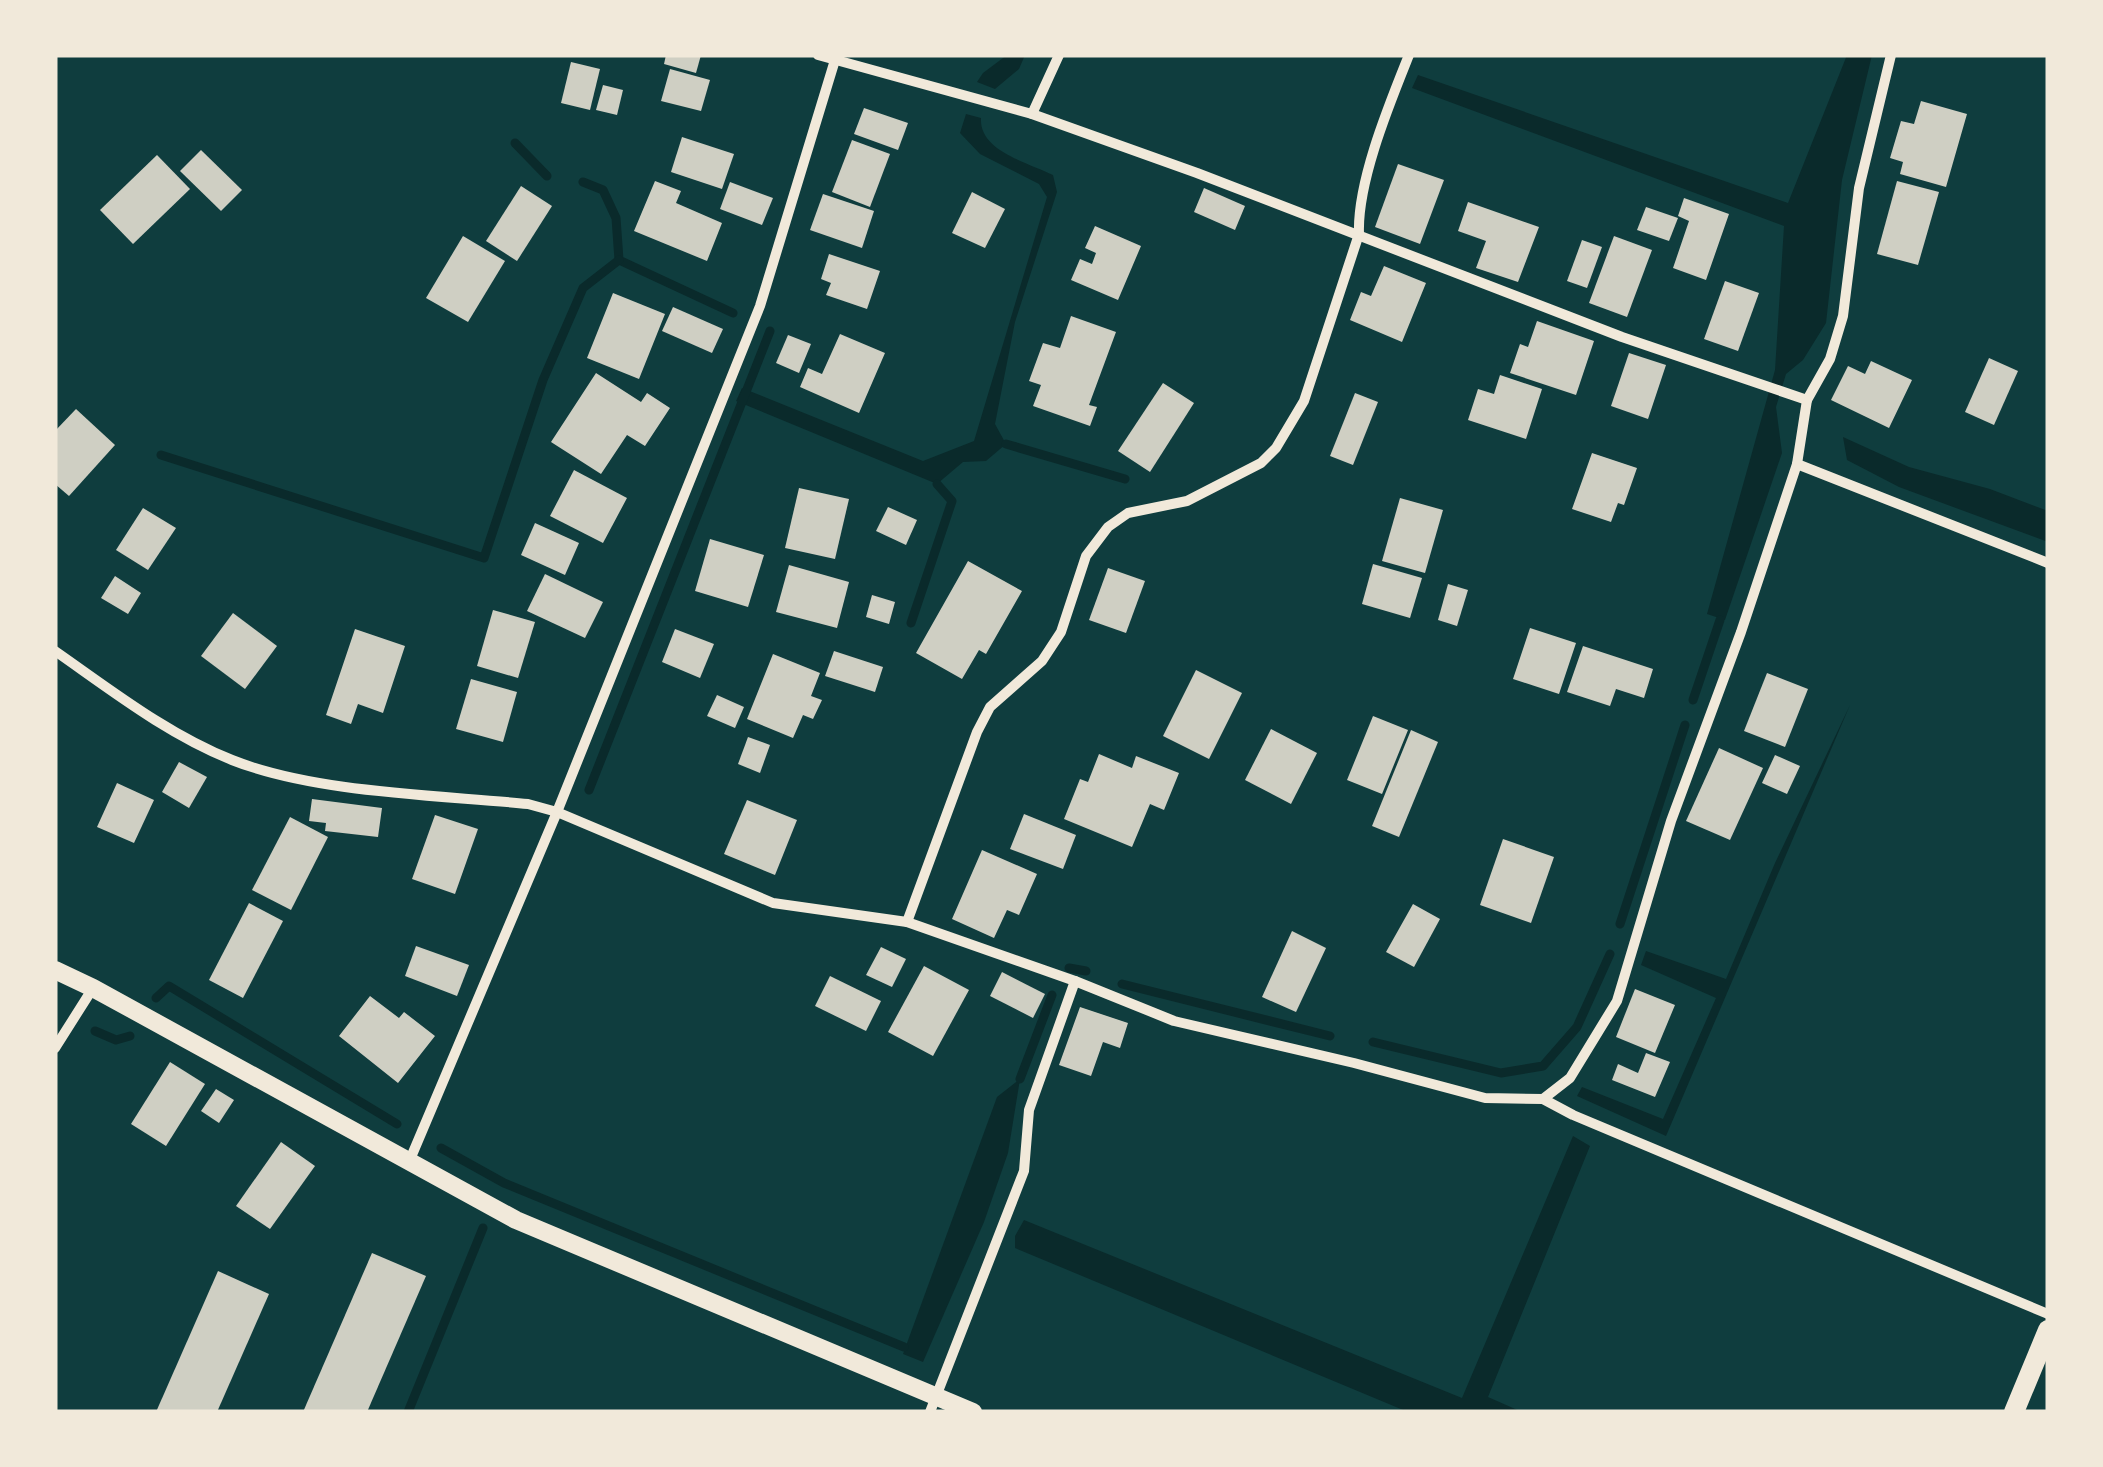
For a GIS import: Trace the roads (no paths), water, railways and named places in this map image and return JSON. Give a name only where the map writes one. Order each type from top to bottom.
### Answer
[{"type":"main road","points":[[2014,1412],[2048,1330]]},
{"type":"street","points":[[818,55],[1032,114],[1359,234],[1622,337],[1806,400]]},
{"type":"street","points":[[1032,114],[1059,55]]},
{"type":"street","points":[[907,922],[977,732],[990,707],[1042,661],[1061,632],[1086,556],[1108,527],[1128,514],[1187,500],[1261,463],[1276,448],[1304,400],[1359,234],[1358,208],[1409,55]]},
{"type":"street","points":[[1543,1099],[1570,1078],[1617,1001],[1671,820],[1742,632],[1797,464],[1806,400],[1830,360],[1843,316],[1859,188],[1891,55]]},
{"type":"street","points":[[409,1162],[557,812],[760,306],[836,60]]},
{"type":"street","points":[[1797,464],[2048,563]]},
{"type":"street","points":[[55,651],[148,716],[232,760],[311,781],[528,804],[557,812],[774,903],[907,922],[1174,1021],[1484,1098],[1543,1099],[2048,1314]]},
{"type":"street","points":[[55,970],[516,1220],[933,1404],[973,1412]]},
{"type":"street","points":[[933,1404],[1024,1172],[1029,1110],[1075,982]]},
{"type":"street","points":[[55,1048],[94,988]]},
{"type":"water","points":[[1007,55],[1025,55],[1019,69],[995,89],[977,82],[983,73]]},
{"type":"water","points":[[1847,55],[1872,55],[1842,180],[1826,323],[1803,360],[1786,374],[1776,407],[1782,453],[1725,620],[1707,614],[1775,370],[1784,226],[1412,88],[1418,75],[1788,203]]},
{"type":"water","points":[[966,114],[981,118],[982,129],[996,147],[1053,175],[1057,192],[1015,322],[995,424],[1006,444],[986,461],[963,462],[937,484],[736,401],[742,388],[923,461],[974,441],[1047,197],[1039,184],[980,154],[960,133]]},
{"type":"water","points":[[1843,437],[1909,467],[1990,489],[2048,511],[2048,542],[1899,487],[1847,460]]},
{"type":"water","points":[[1850,705],[1666,1136],[1577,1096],[1582,1087],[1663,1119],[1716,998],[1641,965],[1646,951],[1726,979],[1775,863]]},
{"type":"water","points":[[1020,1079],[1008,1153],[984,1222],[923,1362],[903,1354],[997,1097]]},
{"type":"water","points":[[1573,1136],[1590,1146],[1488,1397],[1522,1412],[1408,1412],[1015,1248],[1015,1236],[1024,1220],[1462,1398]]},
{"type":"waterway","points":[[515,143],[547,176]]},
{"type":"waterway","points":[[583,182],[603,190],[616,218],[619,260],[733,313]]},
{"type":"waterway","points":[[161,455],[484,558],[543,380],[583,288],[619,260]]},
{"type":"waterway","points":[[589,790],[770,331]]},
{"type":"waterway","points":[[1006,444],[1125,479]]},
{"type":"waterway","points":[[911,623],[952,501],[937,484]]},
{"type":"waterway","points":[[1693,700],[1720,620]]},
{"type":"waterway","points":[[1620,924],[1685,725]]},
{"type":"waterway","points":[[1373,1042],[1501,1073],[1543,1066],[1577,1027],[1610,954]]},
{"type":"waterway","points":[[1069,968],[1086,971]]},
{"type":"waterway","points":[[1122,984],[1330,1036]]},
{"type":"waterway","points":[[156,998],[169,986],[397,1124]]},
{"type":"waterway","points":[[1020,1079],[1052,995]]},
{"type":"waterway","points":[[95,1031],[116,1040],[130,1036]]},
{"type":"waterway","points":[[441,1148],[504,1183],[904,1347]]},
{"type":"waterway","points":[[408,1412],[483,1228]]}]
